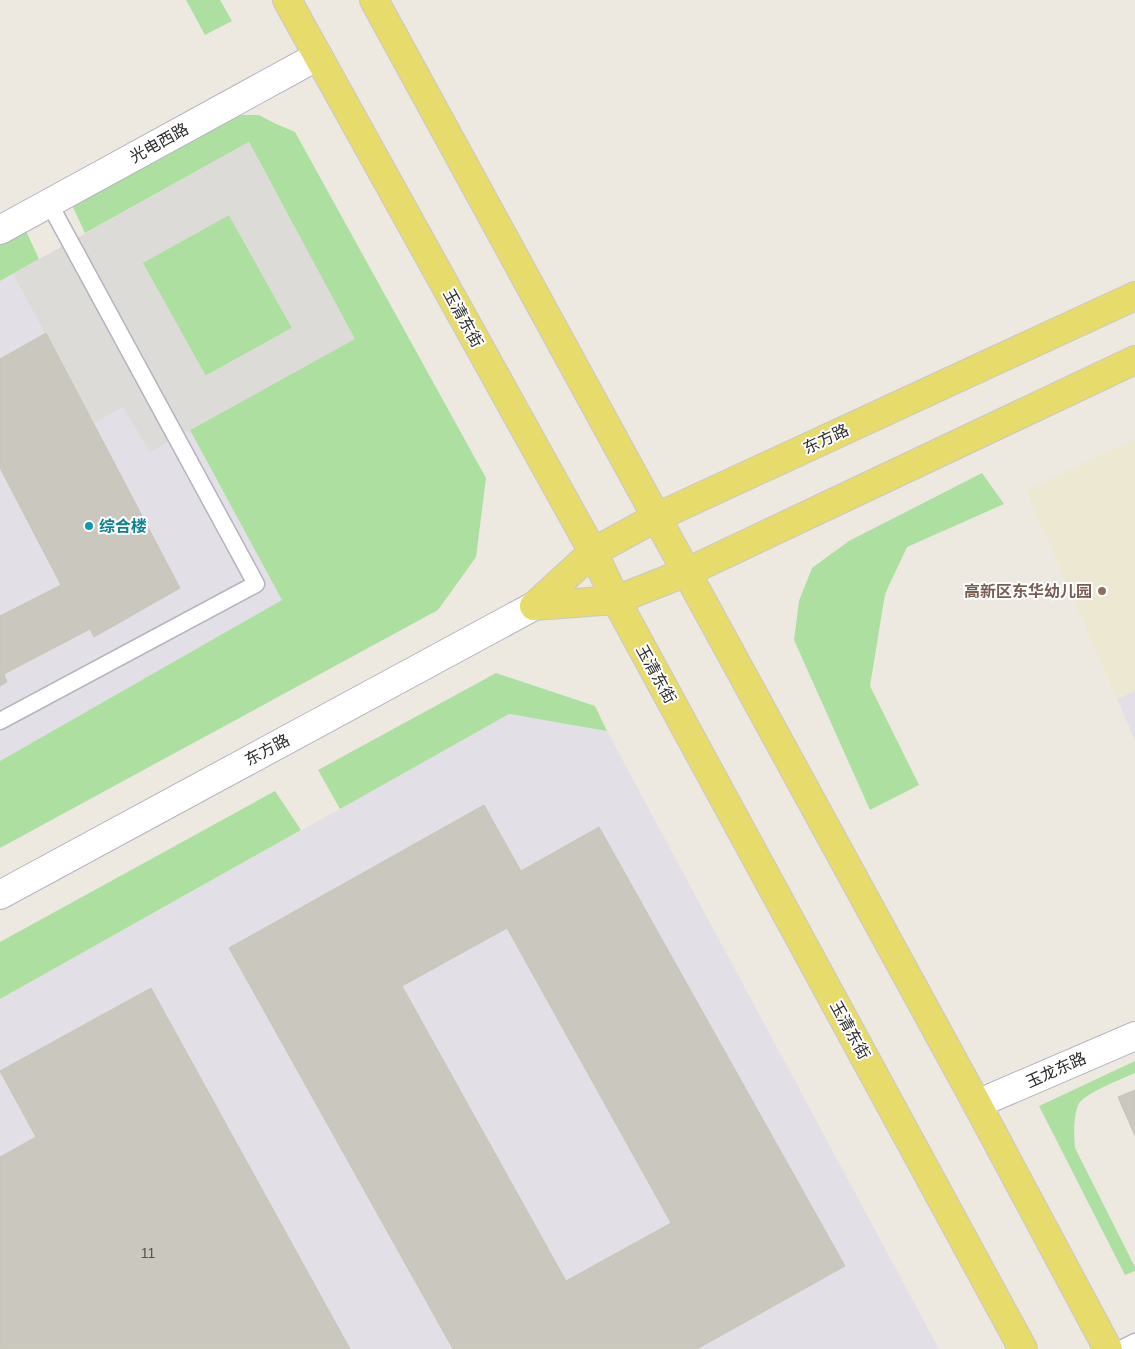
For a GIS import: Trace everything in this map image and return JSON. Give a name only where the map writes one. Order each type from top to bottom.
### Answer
[{"type":"main road","name":"玉清东街","points":[[287,0],[593,552],[616,600],[1023,1349]]},
{"type":"main road","points":[[374,0],[977,1104],[1108,1349]]},
{"type":"main road","name":"东方路","points":[[534,606],[593,552],[657,517],[1135,296]]},
{"type":"main road","name":"东方路","points":[[534,606],[616,600],[687,572],[1135,360]]},
{"type":"street","name":"光电西路","points":[[0,230],[318,56]]},
{"type":"street","name":"东方路","points":[[0,895],[534,606]]},
{"type":"street","name":"玉龙东路","points":[[977,1104],[1135,1036]]},
{"type":"lane","points":[[0,721],[256,584],[49,203]]},
{"type":"lane","points":[[1121,1349],[1135,1342]]},
{"type":"shaded area","points":[[249,142],[379,545],[0,761],[0,281]]},
{"type":"shaded area","points":[[249,142],[355,339],[150,452],[123,407],[94,423],[13,274]],"holes":[[[229,215],[292,328],[206,376],[143,263]]]},
{"type":"shaded area","name":"高新区东华幼儿园","points":[[1135,439],[1135,691],[1117,699],[1026,490]]},
{"type":"shaded area","points":[[1135,691],[1135,741],[1117,699]]},
{"type":"shaded area","points":[[509,714],[607,731],[939,1349],[0,1349],[0,999]]},
{"type":"green space","points":[[186,0],[220,0],[232,21],[205,35]]},
{"type":"green space","points":[[237,115],[259,115],[295,132],[486,478],[476,557],[438,610],[0,848],[0,761],[282,600],[190,430],[354,339],[249,142],[85,233],[71,203]]},
{"type":"green space","points":[[229,215],[292,328],[205,376],[142,263]]},
{"type":"green space","points":[[25,229],[39,259],[0,281],[0,243]]},
{"type":"green space","points":[[982,473],[1004,504],[907,547],[885,594],[870,686],[919,785],[870,810],[794,640],[799,601],[812,568],[849,541]]},
{"type":"green space","points":[[496,673],[595,706],[607,731],[509,714],[340,809],[318,770]]},
{"type":"green space","points":[[275,791],[301,830],[0,999],[0,942]]},
{"type":"green space","points":[[1135,1061],[1135,1073],[1095,1091],[1082,1100],[1076,1110],[1074,1126],[1075,1148],[1135,1267],[1135,1271],[1125,1275],[1039,1106]]},
{"type":"building","name":"综合楼","points":[[46,333],[180,588],[94,637],[90,629],[4,674],[7,682],[0,686],[0,616],[61,585],[0,468],[0,359]]},
{"type":"building","points":[[484,805],[521,871],[599,827],[845,1266],[697,1349],[453,1349],[229,948]],"holes":[[[507,928],[671,1223],[566,1281],[402,986]]]},
{"type":"building","points":[[151,988],[350,1349],[0,1349],[0,1157],[36,1137],[0,1071]]},
{"type":"building","points":[[1135,1090],[1135,1136],[1118,1097]]},
{"type":"place","name":"综合楼","points":[[89,526]]},
{"type":"place","name":"高新区东华幼儿园","points":[[1102,591]]}]
